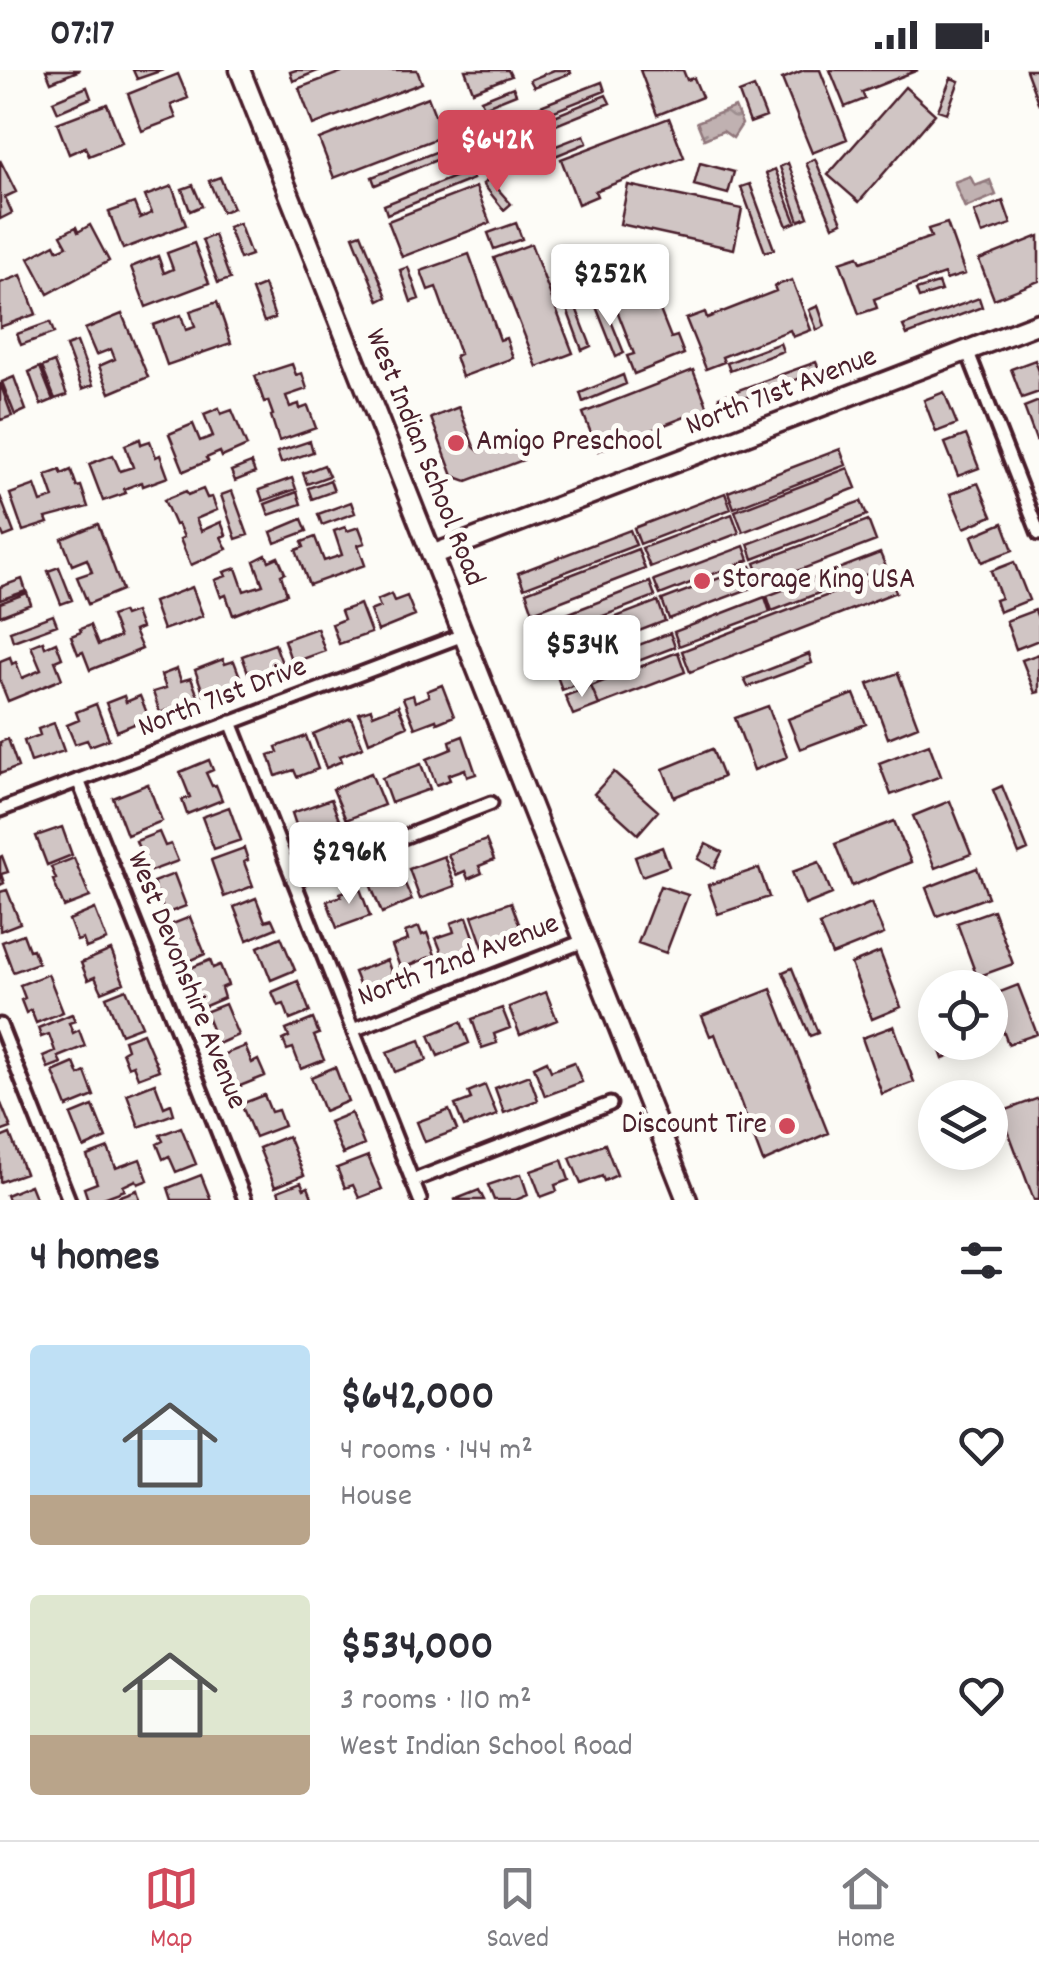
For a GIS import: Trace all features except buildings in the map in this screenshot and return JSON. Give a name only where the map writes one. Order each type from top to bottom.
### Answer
[{"type":"main road","name":"West Indian School Road","points":[[240,70],[687,1200]]},
{"type":"main road","name":"North 71st Avenue","points":[[432,555],[1039,323]]},
{"type":"street","points":[[967,350],[1039,534]]},
{"type":"street","name":"North 71st Drive","points":[[0,810],[464,635]]},
{"type":"street","points":[[231,722],[420,1200]]},
{"type":"street","name":"West Devonshire Avenue","points":[[78,780],[245,1200]]},
{"type":"street","points":[[293,880],[492,803]]},
{"type":"street","name":"North 72nd Avenue","points":[[353,1030],[584,941]]},
{"type":"street","points":[[0,1024],[69,1200]]},
{"type":"street","points":[[412,1181],[610,1104]]},
{"type":"water","points":[[735,107],[742,124],[733,138],[723,131],[704,139],[697,122]]},
{"type":"water","points":[[970,176],[975,186],[990,180],[996,195],[965,208],[954,182]]},
{"type":"place","name":"Amigo Preschool","points":[[456,443]]},
{"type":"place","name":"Storage King USA","points":[[702,581]]},
{"type":"place","name":"Discount Tire","points":[[787,1126]]}]
